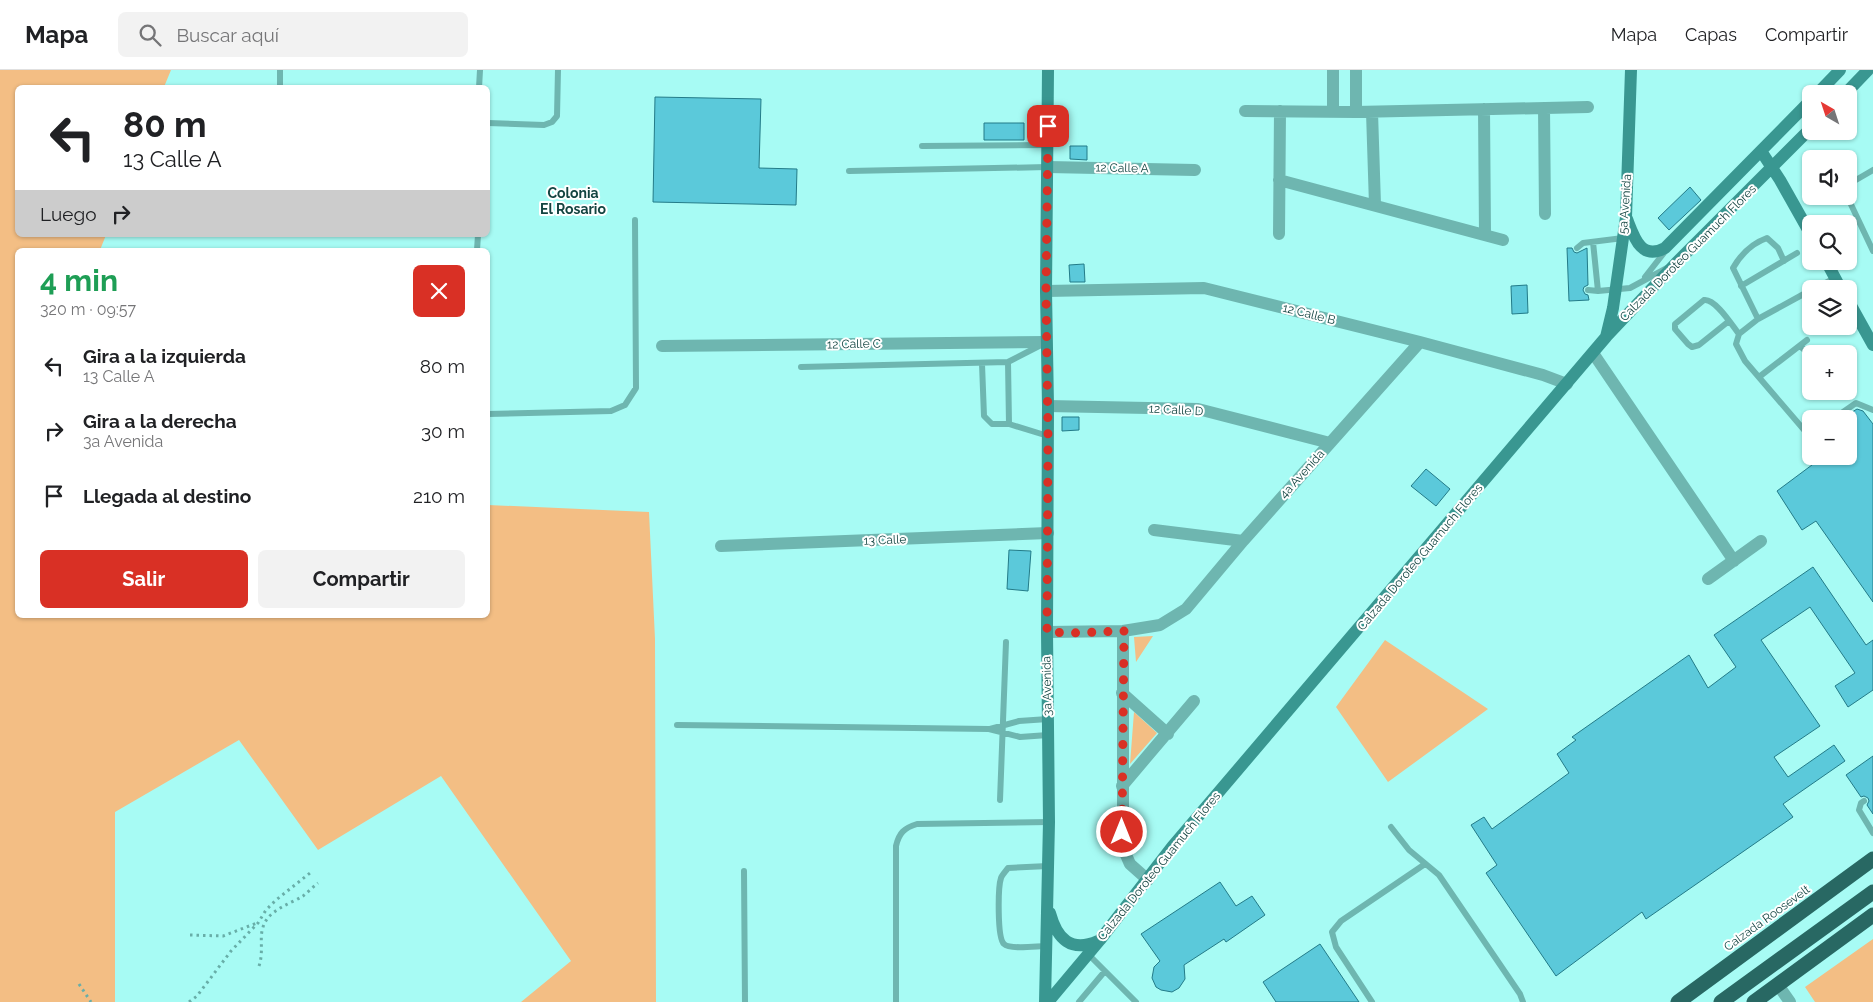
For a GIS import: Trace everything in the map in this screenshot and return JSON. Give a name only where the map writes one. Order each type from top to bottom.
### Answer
[{"type":"highway","name":"Calzada Roosevelt","points":[[1678,1002],[1873,859]]},
{"type":"highway","points":[[1721,1002],[1873,892]]},
{"type":"highway","points":[[1754,1002],[1873,915]]},
{"type":"main road","name":"3a Avenida","points":[[1046,1002],[1049,822],[1047,632],[1048,406],[1046,342],[1048,70]]},
{"type":"main road","name":"5a Avenida","points":[[1606,337],[1626,217],[1631,70]]},
{"type":"main road","points":[[1826,85],[1840,70]]},
{"type":"main road","points":[[1854,85],[1868,70]]},
{"type":"main road","name":"Calzada Doroteo Guamuch Flores","points":[[1626,217],[1635,238],[1644,249],[1656,252],[1671,243],[1802,109]]},
{"type":"main road","name":"Calzada Doroteo Guamuch Flores","points":[[1046,1002],[1100,940],[1172,847],[1606,337],[1676,263],[1802,137]]},
{"type":"main road","points":[[1761,152],[1773,168],[1802,219]]},
{"type":"main road","points":[[1857,316],[1873,345]]},
{"type":"main road","points":[[1047,906],[1055,928],[1068,943],[1080,946],[1100,940]]},
{"type":"street","points":[[1333,111],[1333,72],[1356,72],[1356,112]]},
{"type":"street","points":[[1245,111],[1372,112],[1588,107]]},
{"type":"street","points":[[1544,108],[1545,214]]},
{"type":"street","points":[[1484,109],[1485,235]]},
{"type":"street","points":[[1279,234],[1280,111]]},
{"type":"street","points":[[1372,112],[1374,205]]},
{"type":"street","name":"12 Calle A","points":[[1048,167],[1196,170]]},
{"type":"street","points":[[1279,180],[1503,240]]},
{"type":"street","name":"12 Calle B","points":[[1046,291],[1204,288],[1420,342],[1543,375],[1567,384]]},
{"type":"street","name":"12 Calle C","points":[[662,346],[1046,342]]},
{"type":"street","name":"4a Avenida","points":[[1047,632],[1124,631],[1160,625],[1186,609],[1243,541],[1420,342]]},
{"type":"street","points":[[1593,353],[1734,561]]},
{"type":"street","name":"12 Calle D","points":[[1048,406],[1198,409],[1330,443]]},
{"type":"street","points":[[1154,530],[1243,541]]},
{"type":"street","name":"13 Calle","points":[[721,546],[1048,533]]},
{"type":"street","points":[[1708,579],[1761,541]]},
{"type":"street","points":[[1124,631],[1122,693],[1123,848],[1130,864],[1148,880]]},
{"type":"street","points":[[1122,693],[1168,734]]},
{"type":"street","points":[[1122,786],[1194,701]]},
{"type":"street","points":[[1778,985],[1790,1002]]},
{"type":"lane","points":[[280,70],[280,85]]},
{"type":"lane","points":[[479,85],[480,70]]},
{"type":"lane","points":[[490,123],[544,125],[552,122],[557,116],[558,70]]},
{"type":"lane","points":[[922,146],[1048,145]]},
{"type":"lane","points":[[849,172],[1048,167]]},
{"type":"lane","points":[[1857,179],[1873,170]]},
{"type":"lane","points":[[1851,205],[1873,251]]},
{"type":"lane","points":[[490,414],[611,411],[625,406],[636,388],[635,220]]},
{"type":"lane","points":[[1577,248],[1583,243],[1623,238]]},
{"type":"lane","points":[[1758,318],[1733,268],[1741,256],[1758,241],[1767,238],[1778,248],[1784,261]]},
{"type":"lane","points":[[1593,242],[1598,291]]},
{"type":"lane","points":[[1643,280],[1671,243]]},
{"type":"lane","points":[[1741,286],[1797,253]]},
{"type":"lane","points":[[1588,290],[1615,291],[1630,288],[1676,263]]},
{"type":"lane","points":[[1802,295],[1758,318],[1739,334],[1736,344],[1744,361],[1802,426]]},
{"type":"lane","points":[[1728,321],[1699,345],[1692,347],[1675,329],[1675,324],[1704,300],[1708,300],[1713,302],[1739,334]]},
{"type":"lane","points":[[1759,377],[1807,340]]},
{"type":"lane","points":[[800,367],[1008,362],[1046,342]]},
{"type":"lane","points":[[1008,362],[1008,424]]},
{"type":"lane","points":[[982,364],[984,416],[992,424],[1008,424],[1048,436]]},
{"type":"lane","points":[[1846,410],[1856,403],[1870,409],[1873,416]]},
{"type":"lane","points":[[1000,800],[1006,642]]},
{"type":"lane","points":[[989,729],[1019,721],[1048,720]]},
{"type":"lane","points":[[677,725],[989,729],[1020,737],[1048,735]]},
{"type":"lane","points":[[1864,801],[1861,803],[1859,810],[1873,833]]},
{"type":"lane","points":[[896,1002],[896,846],[898,836],[906,828],[917,824],[1049,822]]},
{"type":"lane","points":[[1391,826],[1410,850],[1439,875],[1520,994],[1523,1002]]},
{"type":"lane","points":[[1372,1002],[1336,947],[1332,932],[1341,921],[1425,864]]},
{"type":"lane","points":[[1046,946],[1009,947],[1003,944],[999,936],[1001,878],[1008,868],[1048,866]]},
{"type":"lane","points":[[744,870],[745,1002]]},
{"type":"lane","points":[[1088,954],[1136,1002]]},
{"type":"lane","points":[[1079,1002],[1105,971]]},
{"type":"path","points":[[189,1002],[198,996],[231,951],[258,923],[266,910],[310,873]]},
{"type":"path","points":[[259,966],[263,952],[262,931],[265,921],[274,912],[304,895],[318,883]]},
{"type":"path","points":[[190,935],[223,936],[265,921]]},
{"type":"path","points":[[79,984],[91,1002]]},
{"type":"shaded area","points":[[0,70],[171,70],[165,85],[15,85],[15,237],[105,237],[101,248],[15,248],[15,618],[490,618],[490,505],[649,512],[655,639],[656,1002],[521,1002],[571,961],[441,776],[318,850],[239,740],[115,812],[115,1002],[0,1002]]},
{"type":"shaded area","points":[[1153,636],[1136,662],[1134,637]]},
{"type":"shaded area","points":[[1385,640],[1488,709],[1388,782],[1336,707]]},
{"type":"shaded area","points":[[1134,712],[1157,733],[1130,764]]},
{"type":"shaded area","points":[[1873,939],[1873,1002],[1815,1002],[1805,987]]},
{"type":"building","points":[[655,97],[761,99],[759,168],[797,169],[796,205],[653,202]]},
{"type":"building","points":[[984,123],[1024,123],[1024,140],[984,140]]},
{"type":"building","points":[[1070,146],[1087,146],[1087,160],[1070,159]]},
{"type":"building","points":[[1690,187],[1701,200],[1669,230],[1658,218]]},
{"type":"building","points":[[1567,248],[1572,248],[1577,253],[1587,248],[1588,285],[1583,290],[1588,295],[1589,300],[1569,301]]},
{"type":"building","points":[[1084,264],[1085,282],[1070,282],[1069,265]]},
{"type":"building","points":[[1527,285],[1528,313],[1512,314],[1511,286]]},
{"type":"building","points":[[1857,409],[1863,411],[1873,424],[1873,602],[1816,521],[1802,530],[1777,491],[1812,465],[1857,465],[1857,410],[1855,410]]},
{"type":"building","points":[[1062,417],[1079,417],[1079,430],[1062,431]]},
{"type":"building","points":[[1426,469],[1450,489],[1436,506],[1411,486]]},
{"type":"building","points":[[1009,550],[1031,551],[1028,591],[1007,589]]},
{"type":"building","points":[[1813,567],[1866,645],[1873,640],[1873,690],[1848,707],[1835,686],[1855,673],[1810,607],[1761,640],[1820,726],[1774,757],[1788,777],[1834,745],[1845,761],[1783,804],[1793,817],[1646,919],[1642,912],[1556,976],[1486,873],[1497,865],[1471,825],[1484,817],[1492,829],[1569,773],[1557,754],[1576,740],[1572,737],[1689,655],[1708,688],[1736,667],[1714,635]]},
{"type":"building","points":[[1873,756],[1873,814],[1867,805],[1868,798],[1861,797],[1846,775]]},
{"type":"building","points":[[1220,882],[1236,906],[1252,896],[1265,915],[1226,942],[1224,939],[1184,965],[1185,979],[1179,988],[1172,992],[1161,990],[1156,987],[1152,978],[1154,967],[1160,961],[1141,934]]},
{"type":"building","points":[[1320,944],[1359,1002],[1276,1002],[1263,982]]},
{"type":"district","name":"Colonia El Rosario","points":[[573,202]]},
{"type":"route","points":[[1048,126],[1046,291],[1048,436],[1047,632],[1124,631],[1122,832]]}]
